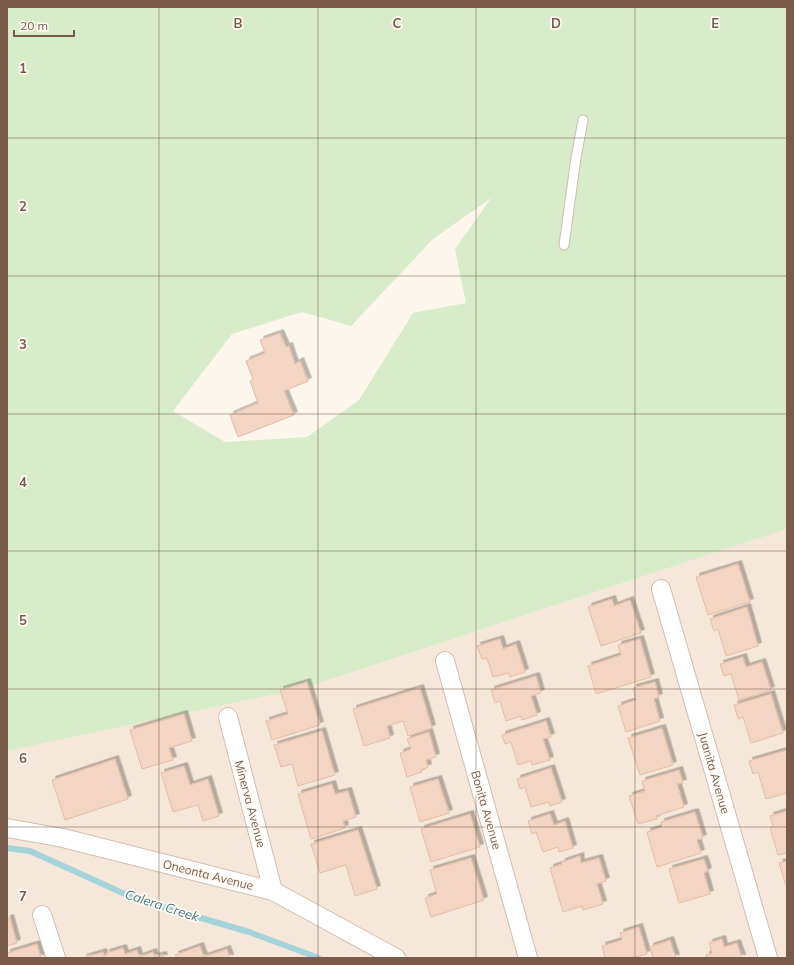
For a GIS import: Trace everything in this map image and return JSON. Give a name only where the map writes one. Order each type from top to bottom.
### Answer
[{"type":"street","name":"Juanita Avenue","points":[[661,589],[768,958]]},
{"type":"street","name":"Bonita Avenue","points":[[445,662],[528,958]]},
{"type":"street","name":"Minerva Avenue","points":[[228,717],[273,891]]},
{"type":"street","name":"Oneonta Avenue","points":[[7,828],[63,838],[273,891],[396,958]]},
{"type":"street","points":[[42,915],[56,958]]},
{"type":"lane","points":[[564,245],[582,120]]},
{"type":"shaded area","points":[[787,529],[787,958],[7,958],[7,751],[304,688]]},
{"type":"green space","points":[[7,7],[787,7],[787,529],[304,688],[7,751]],"holes":[[[491,198],[455,249],[466,303],[413,313],[359,400],[307,437],[225,442],[173,411],[232,334],[302,312],[351,326],[433,239]]]},
{"type":"building","points":[[280,333],[286,347],[289,346],[295,364],[300,361],[308,381],[284,391],[294,415],[238,437],[230,415],[258,403],[250,381],[253,379],[246,361],[265,353],[260,340]]},
{"type":"building","points":[[738,564],[750,602],[708,615],[696,577]]},
{"type":"building","points":[[612,599],[614,606],[630,600],[641,633],[601,646],[588,607]]},
{"type":"building","points":[[747,607],[758,646],[726,656],[718,629],[714,631],[710,619]]},
{"type":"building","points":[[500,639],[503,649],[516,644],[525,672],[510,677],[509,673],[493,677],[487,658],[482,659],[477,646]]},
{"type":"building","points":[[640,639],[651,677],[596,694],[588,666],[621,655],[618,645]]},
{"type":"building","points":[[743,657],[746,667],[762,662],[771,690],[739,700],[731,674],[724,676],[720,664]]},
{"type":"building","points":[[536,676],[541,693],[531,696],[537,715],[522,720],[521,716],[506,721],[500,701],[495,703],[491,690]]},
{"type":"building","points":[[307,682],[320,725],[272,740],[266,721],[288,714],[280,690]]},
{"type":"building","points":[[655,682],[659,697],[654,699],[660,721],[626,732],[618,706],[636,700],[633,688]]},
{"type":"building","points":[[420,688],[432,728],[408,736],[403,721],[387,726],[390,738],[364,746],[353,709]]},
{"type":"building","points":[[771,694],[783,733],[751,743],[743,717],[738,719],[734,705]]},
{"type":"building","points":[[184,714],[192,741],[169,748],[173,760],[142,769],[130,730]]},
{"type":"building","points":[[546,721],[551,737],[543,739],[550,760],[532,765],[531,761],[518,765],[511,742],[505,744],[502,735]]},
{"type":"building","points":[[662,728],[673,765],[640,775],[628,738]]},
{"type":"building","points":[[322,731],[335,775],[298,786],[292,764],[281,767],[274,745]]},
{"type":"building","points":[[429,732],[436,757],[426,760],[428,767],[421,770],[422,772],[407,777],[400,753],[411,749],[407,739]]},
{"type":"building","points":[[787,750],[787,793],[766,799],[758,772],[753,774],[749,761]]},
{"type":"building","points":[[115,759],[128,799],[65,820],[52,780]]},
{"type":"building","points":[[184,766],[190,785],[208,779],[219,816],[203,821],[198,805],[173,812],[161,773]]},
{"type":"building","points":[[551,768],[562,802],[550,806],[549,802],[531,807],[525,787],[520,789],[517,779]]},
{"type":"building","points":[[679,770],[683,783],[677,784],[684,807],[656,816],[657,819],[638,824],[629,796],[645,791],[642,781]]},
{"type":"building","points":[[438,779],[449,813],[420,822],[410,787]]},
{"type":"building","points":[[332,784],[335,794],[348,791],[356,817],[343,821],[345,828],[311,839],[298,794]]},
{"type":"building","points":[[787,811],[787,853],[778,855],[770,828],[773,827],[770,816]]},
{"type":"building","points":[[695,812],[703,838],[697,840],[701,853],[657,867],[647,832],[662,827],[661,822]]},
{"type":"building","points":[[470,814],[480,847],[431,862],[421,829]]},
{"type":"building","points":[[550,814],[554,825],[565,821],[573,848],[559,852],[558,847],[543,852],[536,832],[532,834],[528,821]]},
{"type":"building","points":[[358,830],[377,889],[355,896],[346,865],[320,873],[311,844]]},
{"type":"building","points":[[580,856],[581,863],[599,858],[606,881],[597,884],[603,904],[583,910],[582,906],[563,912],[550,868]]},
{"type":"building","points":[[471,858],[484,900],[431,917],[425,898],[437,894],[430,870]]},
{"type":"building","points":[[704,859],[708,871],[704,873],[710,894],[679,903],[669,869]]},
{"type":"building","points":[[787,861],[787,889],[779,863]]},
{"type":"building","points":[[10,918],[17,943],[7,946],[7,919]]},
{"type":"building","points":[[639,927],[647,954],[636,958],[605,958],[602,946],[622,940],[620,933]]},
{"type":"building","points":[[722,939],[724,947],[737,943],[742,958],[707,958],[706,955],[712,953],[709,943]]},
{"type":"building","points":[[670,940],[676,958],[653,958],[650,947]]},
{"type":"building","points":[[37,944],[41,958],[7,958],[7,953]]},
{"type":"building","points":[[200,946],[204,957],[227,949],[230,958],[177,958],[175,955]]},
{"type":"building","points":[[123,948],[125,954],[137,950],[139,957],[153,952],[155,957],[163,955],[164,958],[108,958],[106,953]]},
{"type":"building","points":[[103,952],[105,958],[83,958]]},
{"type":"waterway","name":"Calera Creek","points":[[7,848],[30,851],[136,899],[249,932],[319,958]]}]
